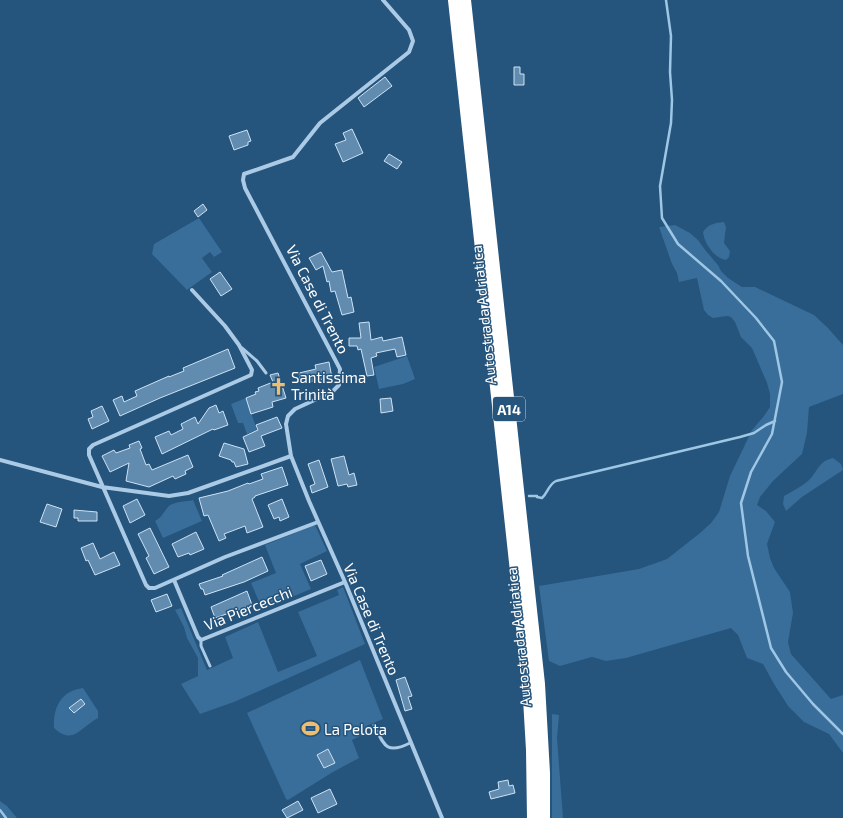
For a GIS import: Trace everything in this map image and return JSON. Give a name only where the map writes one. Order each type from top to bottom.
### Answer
[{"type":"highway","name":"Autostrada Adriatica","points":[[454,0],[528,682],[532,750],[533,818]]},
{"type":"highway","name":"Autostrada Adriatica","points":[[465,0],[539,684],[544,758],[544,818]]},
{"type":"street","name":"Via Case di Trento","points":[[383,0],[408,30],[413,41],[408,52],[400,60],[320,123],[293,157],[244,174],[243,180],[245,188],[340,369],[339,385],[332,392],[295,409],[288,416],[286,424],[291,456],[442,818]]},
{"type":"street","points":[[192,290],[225,326],[239,345],[252,370],[251,375],[93,445],[88,449],[102,487],[146,584],[149,588],[155,588],[225,557],[318,522]]},
{"type":"street","points":[[0,460],[102,487],[170,496],[188,494],[291,456]]},
{"type":"street","name":"Via Piercecchi","points":[[174,580],[198,637],[201,640],[344,582]]},
{"type":"lane","points":[[239,345],[257,361],[266,373]]},
{"type":"lane","points":[[201,640],[201,646],[210,666]]},
{"type":"lane","points":[[374,725],[384,744],[393,749],[400,748],[410,743]]},
{"type":"shaded area","points":[[199,218],[222,252],[214,257],[210,252],[202,258],[212,272],[187,290],[152,254],[154,244]]},
{"type":"shaded area","points":[[724,222],[726,227],[724,243],[730,251],[729,257],[726,260],[717,256],[710,249],[705,241],[703,232],[712,224]]},
{"type":"shaded area","points":[[675,225],[690,233],[698,240],[728,278],[742,287],[755,287],[814,315],[843,345],[843,394],[809,407],[807,433],[802,454],[773,481],[760,497],[757,505],[766,511],[775,522],[767,544],[774,568],[790,592],[793,613],[788,642],[791,654],[831,699],[843,695],[843,753],[829,734],[804,722],[788,706],[763,664],[747,658],[738,635],[731,628],[626,658],[606,661],[592,657],[560,666],[549,661],[539,586],[639,569],[667,559],[700,533],[711,523],[719,512],[730,476],[752,430],[770,407],[770,394],[767,383],[752,348],[741,337],[735,322],[731,317],[727,316],[713,318],[708,315],[704,310],[697,278],[679,282],[659,227]]},
{"type":"shaded area","points":[[407,356],[415,379],[403,384],[379,389],[374,367]]},
{"type":"shaded area","points":[[246,398],[257,430],[247,434],[243,423],[238,423],[231,404]]},
{"type":"shaded area","points":[[833,458],[841,464],[843,470],[802,497],[786,511],[783,504],[784,496],[811,478],[821,464],[828,459]]},
{"type":"shaded area","points":[[193,500],[202,521],[163,538],[155,521],[170,505]]},
{"type":"shaded area","points":[[315,525],[327,551],[300,564],[311,589],[268,607],[266,604],[261,606],[251,583],[276,573],[265,545]]},
{"type":"shaded area","points":[[343,587],[365,644],[234,702],[200,714],[181,684],[198,676],[198,658],[187,638],[184,627],[175,610],[181,608],[207,670],[233,658],[225,637],[258,622],[278,672],[317,656],[298,612],[339,595],[337,590]]},
{"type":"shaded area","name":"La Pelota","points":[[360,660],[383,719],[366,726],[368,732],[352,740],[359,758],[288,800],[286,799],[247,713]]},
{"type":"shaded area","points":[[83,688],[98,711],[98,718],[77,733],[66,735],[61,733],[54,728],[57,707],[64,696],[75,690]]},
{"type":"shaded area","points":[[552,714],[559,715],[557,738],[563,818],[552,818]]},
{"type":"shaded area","points":[[0,801],[7,806],[17,818],[0,818]]},
{"type":"building","points":[[514,67],[520,67],[520,74],[524,74],[524,85],[514,85]]},
{"type":"building","points":[[385,77],[392,86],[364,107],[358,98]]},
{"type":"building","points":[[352,129],[363,153],[343,162],[335,144],[346,140],[343,133]]},
{"type":"building","points":[[247,130],[251,141],[248,142],[248,145],[234,150],[229,136]]},
{"type":"building","points":[[389,154],[402,162],[397,169],[384,161]]},
{"type":"building","points":[[203,204],[207,210],[198,217],[194,211]]},
{"type":"building","points":[[321,252],[332,272],[342,270],[348,298],[351,297],[354,312],[342,315],[335,291],[331,292],[329,281],[327,282],[323,266],[316,270],[309,258]]},
{"type":"building","points":[[220,272],[232,289],[221,296],[210,279]]},
{"type":"building","points":[[369,322],[371,340],[382,337],[383,341],[402,337],[406,355],[397,357],[395,349],[376,353],[377,356],[371,358],[374,375],[367,376],[361,349],[358,350],[357,346],[349,346],[349,338],[361,338],[359,323]]},
{"type":"building","points":[[228,349],[235,368],[160,398],[120,416],[113,400],[122,396],[124,402],[137,396],[135,391],[184,371],[183,368]]},
{"type":"building","points":[[329,362],[332,378],[307,382],[306,379],[300,380],[299,373],[316,369],[315,365]]},
{"type":"building","points":[[278,373],[286,398],[272,402],[273,407],[251,414],[246,398],[256,394],[255,392],[259,391],[258,388],[273,382],[270,375]]},
{"type":"building","points":[[391,398],[393,411],[381,413],[380,399]]},
{"type":"building","points":[[216,405],[219,413],[223,411],[228,425],[214,430],[213,429],[162,454],[155,437],[169,431],[171,435],[183,429],[181,424],[195,417],[198,424],[209,408]]},
{"type":"building","points":[[102,406],[109,421],[92,429],[88,419],[93,417],[91,411]]},
{"type":"building","points":[[277,417],[282,428],[261,436],[265,446],[249,452],[243,437],[258,430],[256,425]]},
{"type":"building","points":[[139,441],[142,448],[140,449],[146,465],[149,464],[152,470],[188,455],[193,467],[185,471],[186,474],[175,479],[173,476],[149,487],[126,481],[129,463],[110,472],[102,456],[114,450],[116,453],[130,448],[129,445]]},
{"type":"building","points":[[224,443],[244,449],[248,464],[236,467],[234,462],[231,460],[219,456]]},
{"type":"building","points":[[344,456],[349,475],[354,473],[357,485],[348,487],[347,484],[338,486],[331,459]]},
{"type":"building","points":[[319,460],[328,487],[312,493],[310,486],[315,484],[308,464]]},
{"type":"building","points":[[282,467],[288,485],[255,496],[252,499],[263,527],[247,533],[245,526],[224,534],[226,538],[219,541],[208,515],[204,516],[199,498],[228,491],[263,479],[261,474]]},
{"type":"building","points":[[137,499],[145,515],[130,523],[123,506]]},
{"type":"building","points":[[282,499],[289,517],[280,521],[279,517],[274,519],[268,505]]},
{"type":"building","points":[[47,504],[62,509],[56,527],[40,522]]},
{"type":"building","points":[[74,510],[97,512],[97,521],[78,521],[78,518],[74,518]]},
{"type":"building","points":[[150,528],[169,567],[154,574],[146,558],[149,556],[138,534]]},
{"type":"building","points":[[196,532],[204,549],[190,555],[189,553],[178,557],[172,544]]},
{"type":"building","points":[[93,543],[100,559],[114,552],[120,565],[95,575],[88,560],[86,561],[81,548]]},
{"type":"building","points":[[262,557],[268,571],[244,582],[205,595],[203,589],[201,589],[199,584],[223,576],[222,575]]},
{"type":"building","points":[[321,560],[327,574],[311,581],[305,566]]},
{"type":"building","points":[[247,591],[252,605],[215,618],[211,607]]},
{"type":"building","points":[[167,594],[172,606],[156,612],[151,600]]},
{"type":"building","points":[[405,677],[412,696],[408,697],[412,709],[405,711],[396,680]]},
{"type":"building","points":[[81,699],[85,704],[74,713],[69,708]]},
{"type":"building","points":[[328,749],[335,763],[324,768],[317,755]]},
{"type":"building","points":[[508,780],[509,786],[513,785],[515,793],[491,799],[489,792],[499,789],[498,782]]},
{"type":"building","points":[[330,789],[337,804],[318,813],[311,798]]},
{"type":"building","points":[[298,801],[303,810],[287,818],[282,810]]},
{"type":"waterway","points":[[666,0],[671,36],[670,72],[672,100],[671,123],[660,186],[662,218],[678,244],[721,281],[756,318],[774,341],[782,382],[772,434],[751,472],[741,503],[748,556],[771,648],[786,672],[813,704],[843,734]]},
{"type":"waterway","points":[[537,497],[542,498],[551,485],[556,481],[740,437],[754,433],[775,421]]},
{"type":"waterway","points":[[529,496],[537,496]]},
{"type":"waterway","points":[[0,810],[6,818]]},
{"type":"place","name":"Santissima Trinità","points":[[278,386]]},
{"type":"place","name":"La Pelota","points":[[311,729]]}]
